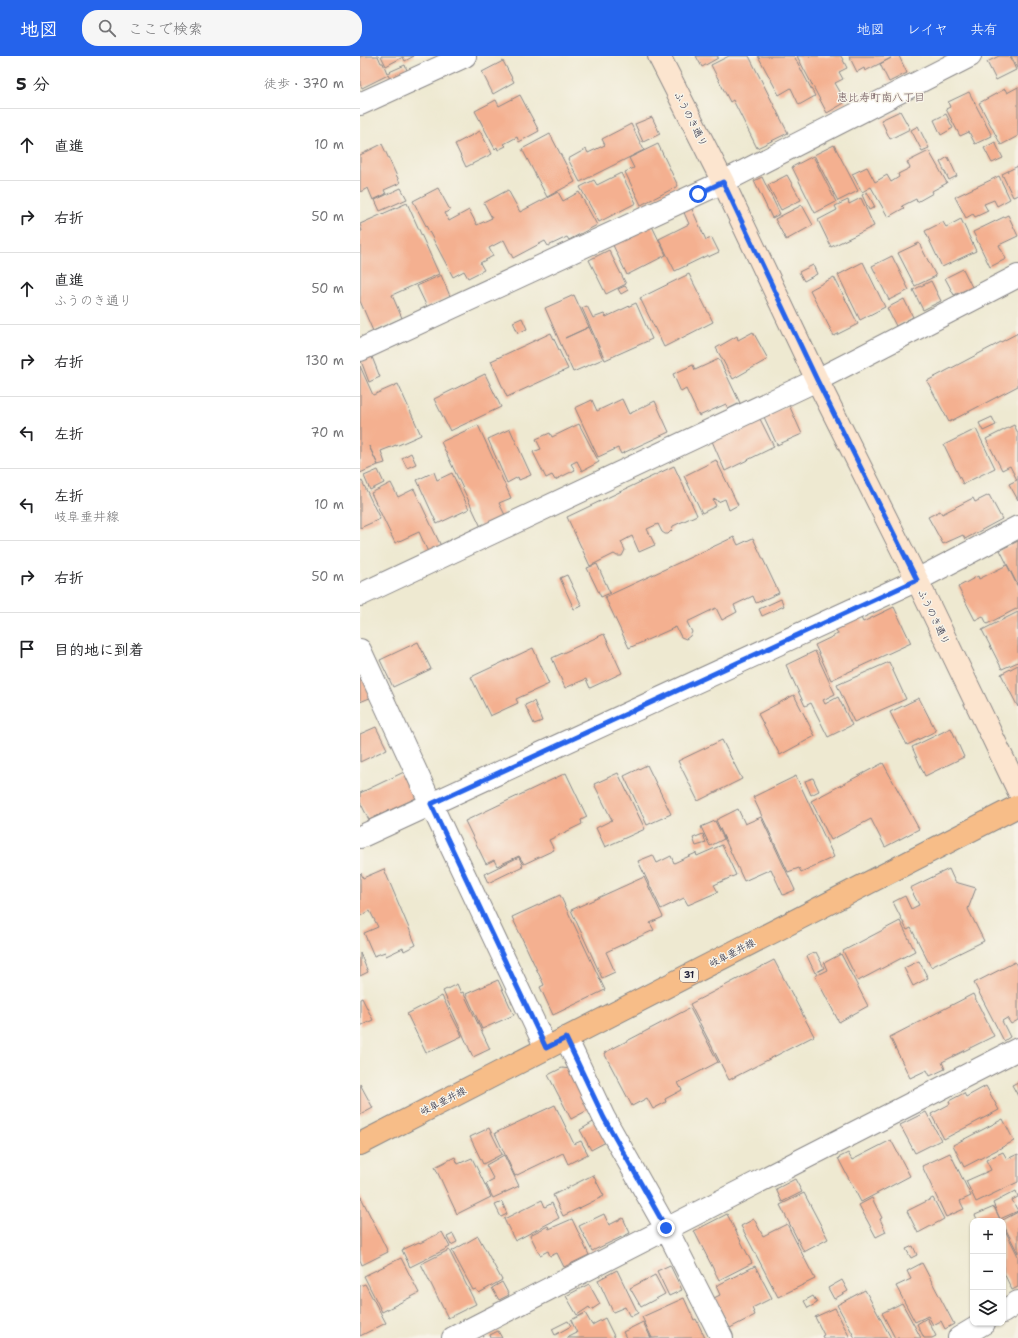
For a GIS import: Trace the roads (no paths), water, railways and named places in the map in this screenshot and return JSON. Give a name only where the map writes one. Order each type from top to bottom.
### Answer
[{"type":"main road","name":"岐阜垂井線","points":[[360,1144],[1018,806]]},
{"type":"street","points":[[360,104],[465,56]]},
{"type":"street","name":"ふうのき通り","points":[[659,56],[723,182],[817,380],[917,580],[1018,790]]},
{"type":"street","points":[[360,350],[723,182],[970,56]]},
{"type":"street","points":[[360,595],[817,380],[1018,276]]},
{"type":"street","points":[[360,837],[917,580],[1018,527]]},
{"type":"street","points":[[360,650],[546,1048]]},
{"type":"street","points":[[566,1038],[604,1118],[666,1228],[722,1338]]},
{"type":"street","points":[[453,1338],[1018,1049]]},
{"type":"street","points":[[1006,1310],[1018,1302]]},
{"type":"street","points":[[959,1338],[979,1326]]},
{"type":"district","name":"恵比寿町南八丁目","points":[[881,97]]}]
